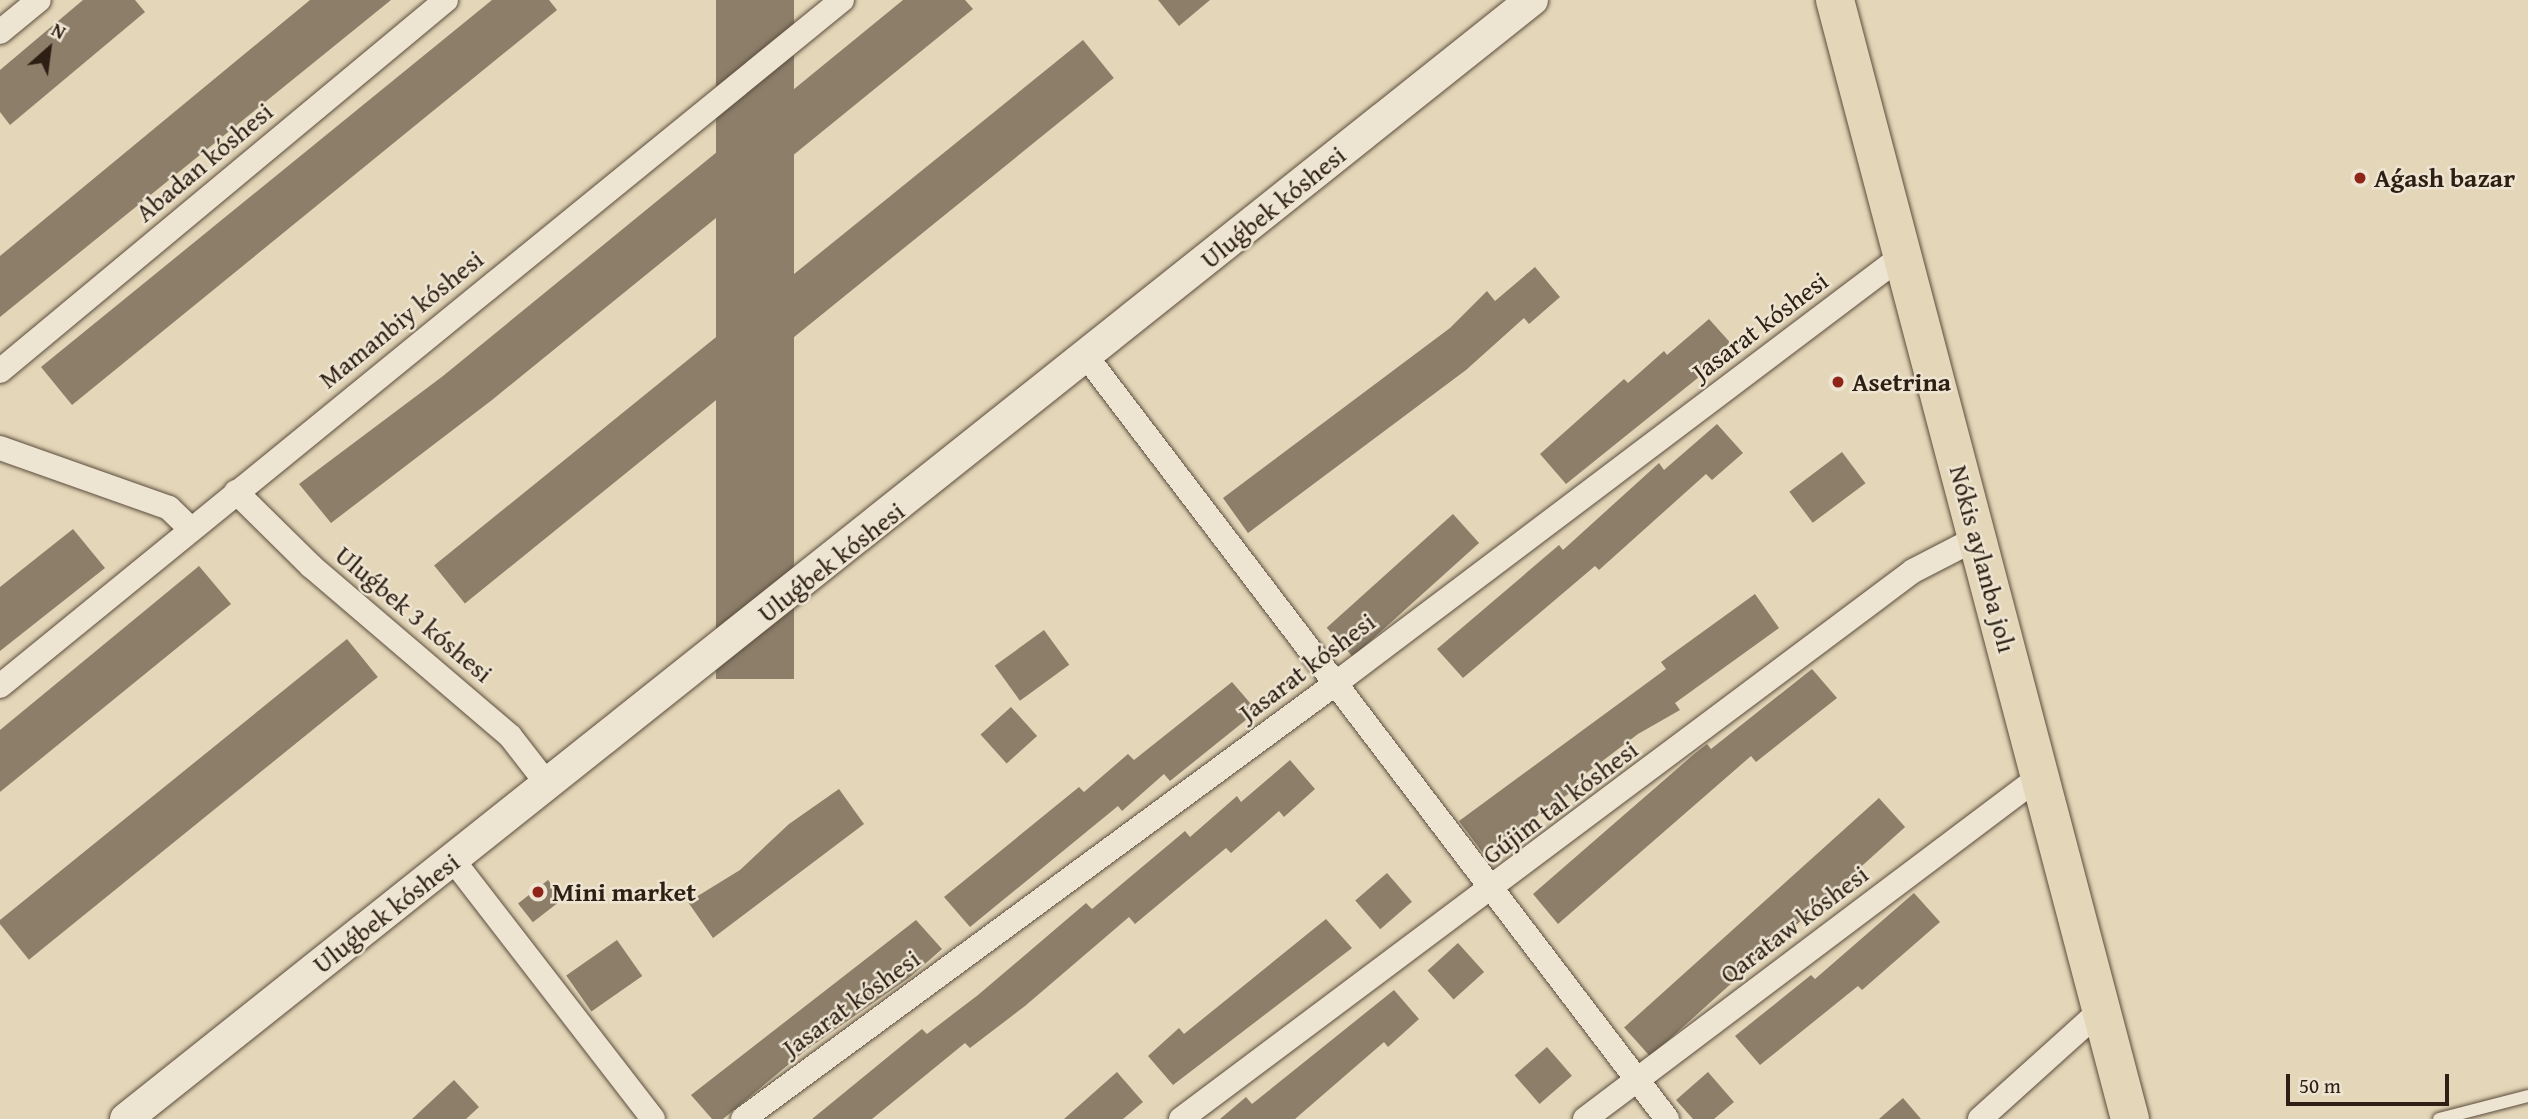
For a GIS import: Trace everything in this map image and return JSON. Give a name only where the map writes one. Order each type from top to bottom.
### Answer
[{"type":"main road","name":"Nókis aylanba jolı","points":[[1835,0],[2130,1119]]},
{"type":"street","points":[[0,32],[38,0]]},
{"type":"street","name":"Abadan kóshesi","points":[[0,371],[446,0]]},
{"type":"street","name":"Mamanbiy kóshesi","points":[[0,686],[842,0]]},
{"type":"street","name":"Uluǵbek kóshesi","points":[[126,1119],[1532,0]]},
{"type":"street","name":"Jasarat kóshesi","points":[[743,1119],[1335,684],[1902,256]]},
{"type":"street","points":[[1086,356],[1667,1119]]},
{"type":"street","points":[[0,448],[169,508],[191,529]]},
{"type":"street","name":"Uluǵbek 3 kóshesi","points":[[236,492],[311,566],[510,736],[548,785]]},
{"type":"street","name":"Gújim tal kóshesi","points":[[1181,1119],[1492,891],[1913,571],[1977,538]]},
{"type":"street","name":"Qarataw kóshesi","points":[[1585,1119],[2039,776]]},
{"type":"street","points":[[453,860],[653,1119]]},
{"type":"street","points":[[1980,1119],[2102,1009]]},
{"type":"lane","points":[[2439,1119],[2528,1096]]},
{"type":"building","points":[[83,0],[135,0],[145,12],[10,125],[0,112],[0,70]]},
{"type":"building","points":[[310,0],[391,0],[0,317],[0,256]]},
{"type":"building","points":[[492,0],[549,0],[557,10],[72,405],[41,367]]},
{"type":"building","points":[[716,0],[794,0],[794,679],[716,679]]},
{"type":"building","points":[[903,0],[965,0],[973,9],[492,400],[331,523],[299,484],[443,376]]},
{"type":"building","points":[[1158,0],[1210,0],[1179,26]]},
{"type":"building","points":[[1083,40],[1114,78],[465,604],[434,565]]},
{"type":"building","points":[[1535,267],[1560,297],[1529,324],[1524,318],[1466,370],[1248,533],[1223,498],[1450,328],[1487,291],[1495,301]]},
{"type":"building","points":[[1709,319],[1735,348],[1566,484],[1540,454],[1624,379],[1628,383],[1664,351],[1667,355]]},
{"type":"building","points":[[1717,424],[1743,453],[1712,480],[1706,474],[1599,570],[1595,566],[1463,678],[1437,649],[1559,545],[1563,550],[1659,463],[1664,470]]},
{"type":"building","points":[[1842,452],[1865,483],[1813,523],[1789,492]]},
{"type":"building","points":[[1453,514],[1479,543],[1353,657],[1327,628]]},
{"type":"building","points":[[73,529],[105,568],[0,651],[0,587]]},
{"type":"building","points":[[199,566],[231,604],[0,792],[0,730]]},
{"type":"building","points":[[1755,594],[1779,628],[1675,703],[1680,710],[1638,734],[1576,781],[1580,786],[1483,853],[1459,821],[1666,669],[1661,662]]},
{"type":"building","points":[[1044,630],[1069,665],[1020,701],[995,666]]},
{"type":"building","points":[[347,639],[378,677],[29,960],[0,924],[0,920]]},
{"type":"building","points":[[1812,669],[1837,698],[1756,762],[1751,756],[1558,924],[1533,894],[1693,755],[1707,744],[1711,749]]},
{"type":"building","points":[[1232,682],[1257,711],[1170,781],[1164,774],[1122,811],[1118,806],[970,927],[944,897],[1079,787],[1084,792],[1128,754],[1134,760]]},
{"type":"building","points":[[1011,707],[1037,736],[1007,763],[981,734]]},
{"type":"building","points":[[1290,760],[1315,789],[1284,817],[1279,811],[1231,853],[1226,848],[1135,924],[1129,917],[1025,1006],[970,1048],[965,1043],[872,1119],[812,1119],[922,1029],[927,1034],[978,995],[1086,903],[1092,909],[1185,831],[1190,837],[1237,796],[1241,802]]},
{"type":"building","points":[[839,789],[864,824],[713,938],[688,902],[740,870],[789,824]]},
{"type":"building","points":[[1879,798],[1905,827],[1650,1056],[1624,1028]]},
{"type":"building","points":[[1387,873],[1412,902],[1380,929],[1355,901]]},
{"type":"building","points":[[548,880],[563,899],[533,922],[518,903]]},
{"type":"building","points":[[1914,893],[1940,922],[1862,990],[1858,986],[1760,1065],[1735,1036],[1811,975],[1815,979]]},
{"type":"building","points":[[1326,919],[1352,948],[1173,1085],[1148,1056],[1179,1028],[1184,1034]]},
{"type":"building","points":[[916,920],[942,949],[910,977],[806,1050],[723,1119],[712,1119],[691,1095]]},
{"type":"building","points":[[617,940],[642,976],[591,1012],[566,976]]},
{"type":"building","points":[[1458,943],[1484,972],[1454,999],[1428,970]]},
{"type":"building","points":[[1394,990],[1419,1019],[1388,1047],[1384,1042],[1295,1119],[1220,1119],[1246,1097],[1252,1104]]},
{"type":"building","points":[[1547,1047],[1572,1076],[1539,1104],[1515,1075]]},
{"type":"building","points":[[1117,1072],[1143,1102],[1123,1119],[1064,1119]]},
{"type":"building","points":[[1708,1072],[1734,1102],[1714,1119],[1693,1119],[1676,1100]]},
{"type":"building","points":[[454,1080],[479,1107],[466,1119],[412,1119]]},
{"type":"building","points":[[1903,1098],[1921,1119],[1879,1119]]},
{"type":"place","name":"Aǵash bazar","points":[[2360,178]]},
{"type":"place","name":"Asetrina","points":[[1838,382]]},
{"type":"place","name":"Mini market","points":[[538,892]]}]
